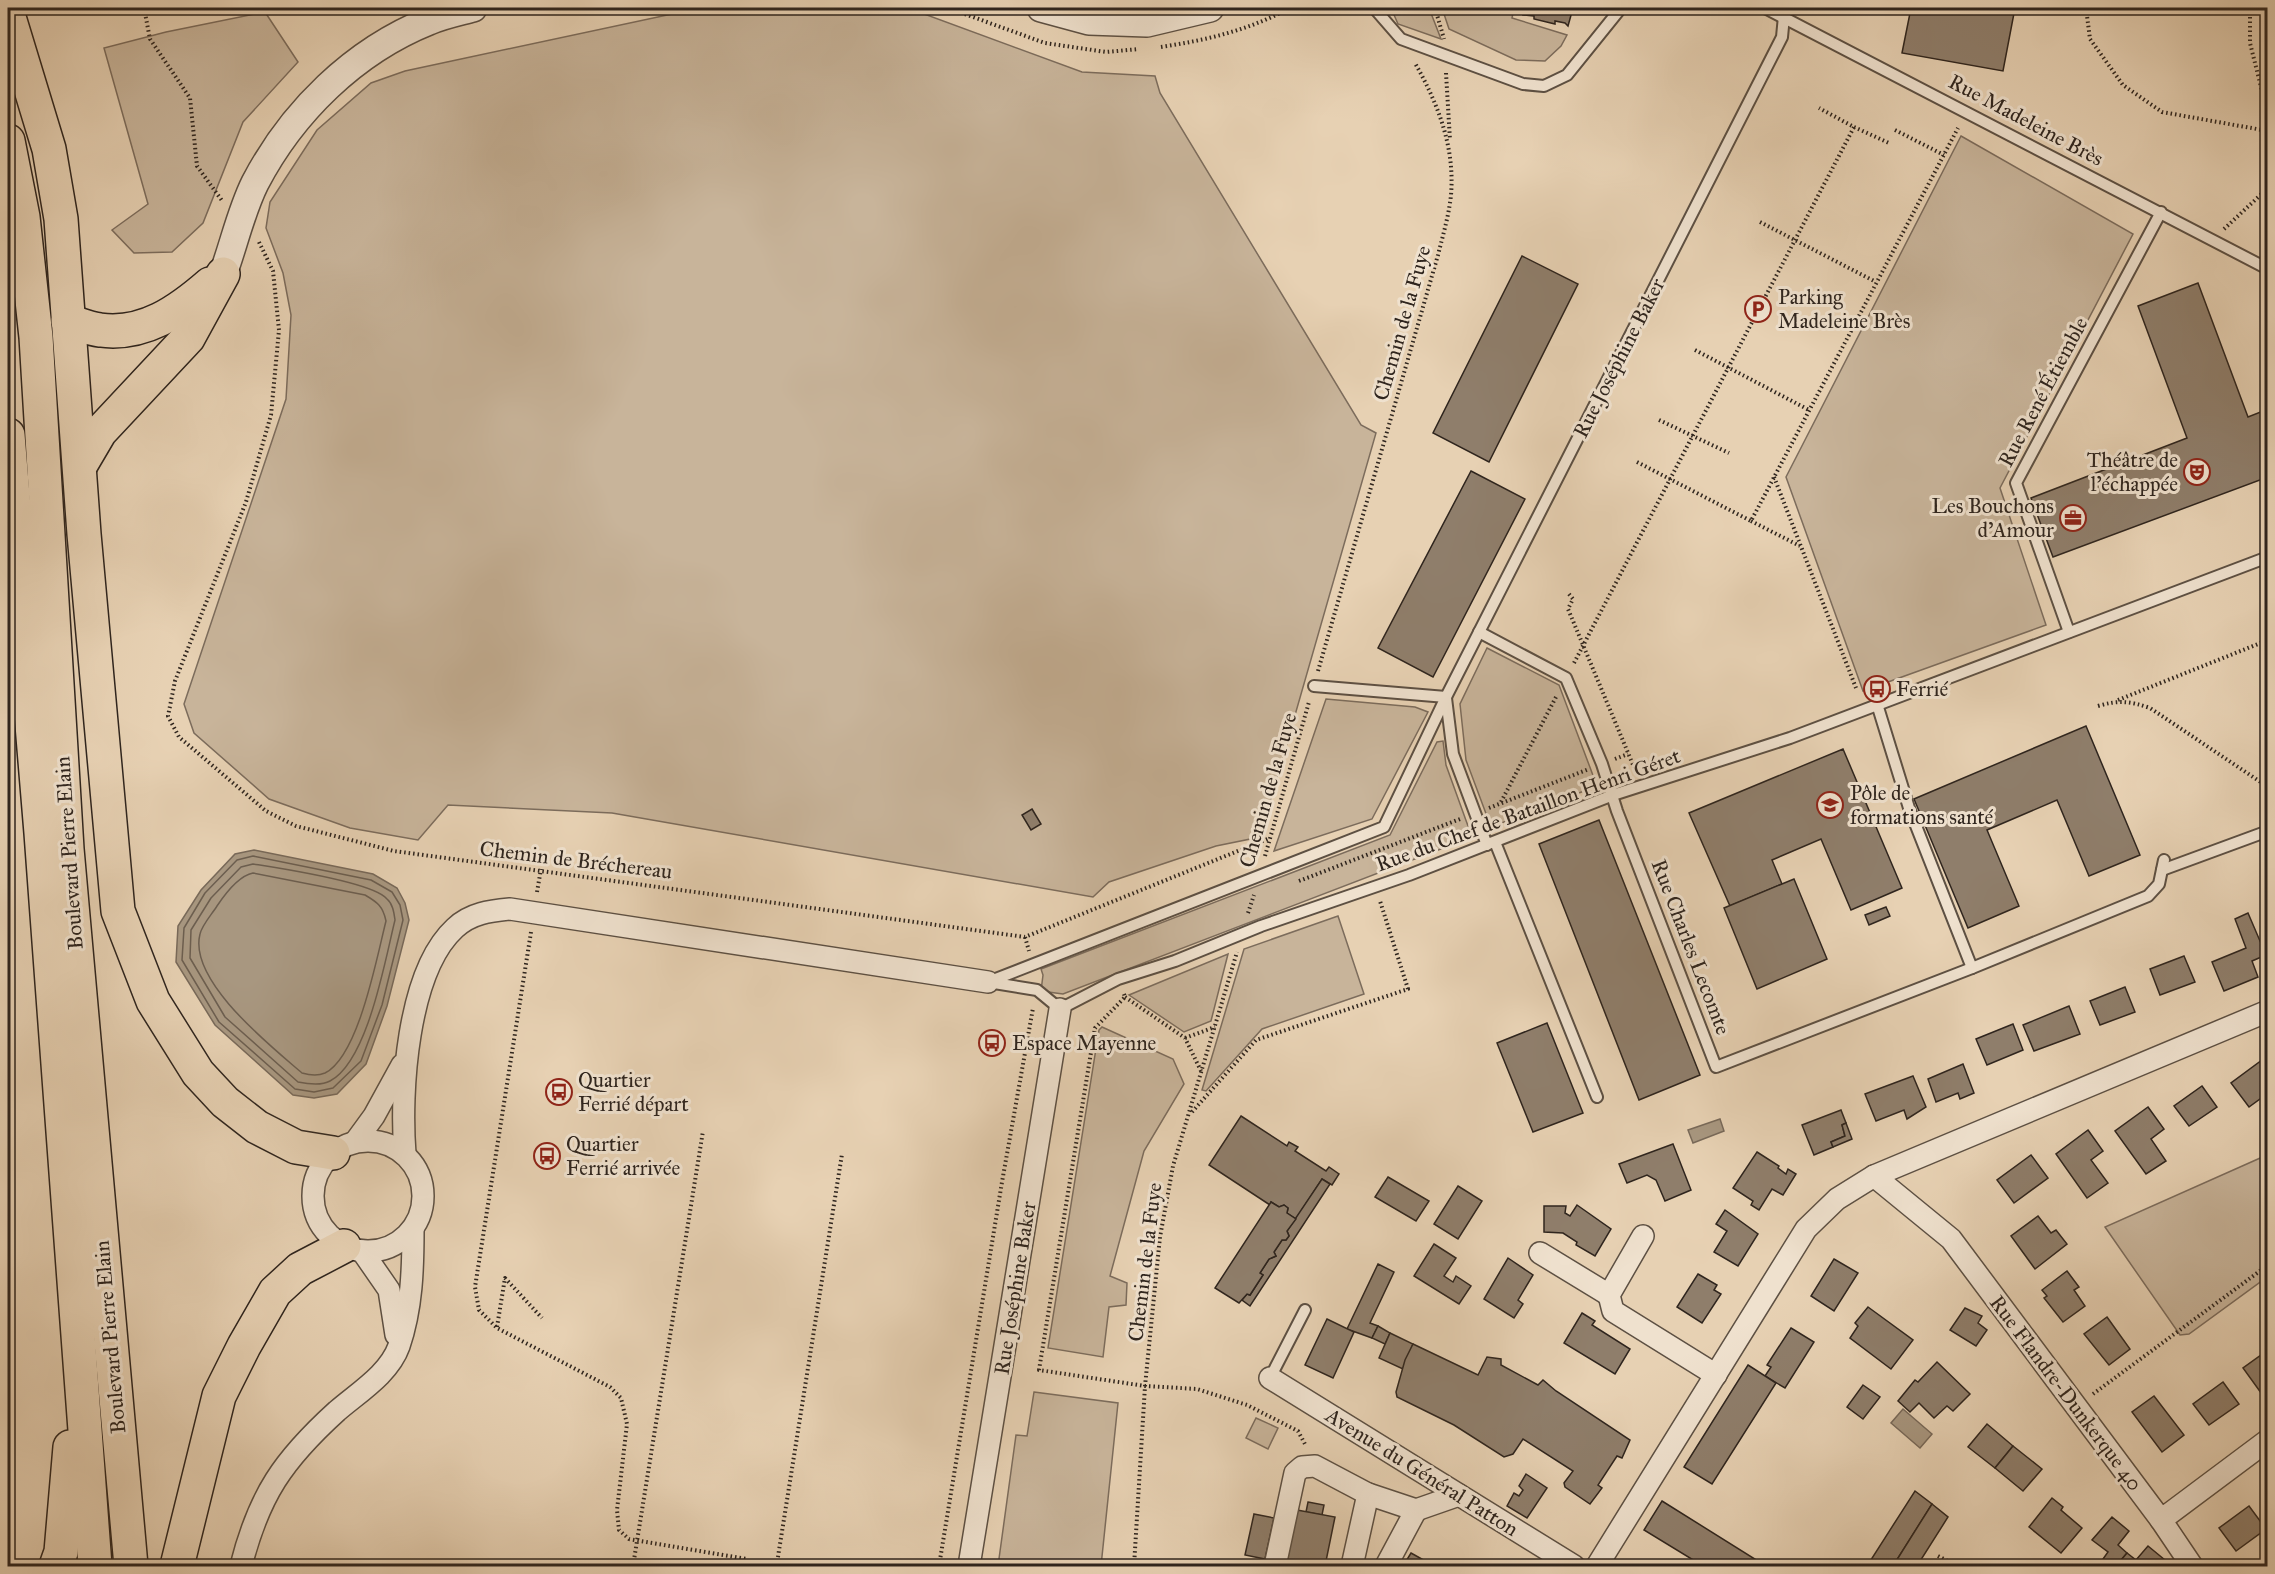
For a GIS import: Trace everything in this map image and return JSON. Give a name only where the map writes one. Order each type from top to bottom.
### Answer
[{"type":"main road","points":[[8,14],[50,149],[61,219],[99,721],[118,911],[144,984],[198,1073],[225,1102],[257,1127],[296,1147],[344,1147]]},
{"type":"main road","name":"Boulevard Pierre Elain","points":[[8,141],[23,217],[36,337],[67,849],[131,1566]]},
{"type":"main road","points":[[68,321],[101,330],[138,328],[176,313],[223,274]]},
{"type":"main road","points":[[80,466],[100,432],[188,338],[223,274]]},
{"type":"main road","name":"Boulevard Pierre Elain","points":[[8,435],[39,810],[95,1566]]},
{"type":"main road","points":[[177,1566],[219,1396],[244,1346],[275,1292],[300,1269],[353,1249]]},
{"type":"main road","points":[[56,1566],[61,1552],[79,1352]]},
{"type":"street","points":[[223,274],[255,184],[286,132],[331,83],[375,48],[429,20],[472,8]]},
{"type":"street","points":[[1041,8],[1089,21],[1147,23],[1210,8]]},
{"type":"street","points":[[405,1154],[402,1110],[405,1059],[425,976],[440,944],[457,926],[480,912],[510,909],[988,982]]},
{"type":"street","name":"Rue Joséphine Baker","points":[[969,1566],[1060,1009]]},
{"type":"street","points":[[1597,1566],[1806,1229],[1837,1199],[1874,1176],[2268,1011]]},
{"type":"street","points":[[398,1347],[389,1290],[353,1249],[331,1238],[321,1225],[315,1211],[313,1195],[315,1179],[322,1165],[344,1147],[374,1116],[405,1059]]},
{"type":"street","points":[[344,1147],[373,1141],[390,1145],[405,1154],[419,1174],[424,1198],[421,1214],[413,1229],[391,1247],[353,1249]]},
{"type":"street","name":"Rue Flandre-Dunkerque 40","points":[[1874,1176],[1951,1239],[2078,1405],[2192,1566]]},
{"type":"street","points":[[241,1566],[261,1503],[287,1460],[379,1376],[398,1347],[412,1284],[413,1229]]},
{"type":"street","points":[[1643,1236],[1609,1295],[1613,1311],[1716,1375]]},
{"type":"street","points":[[1540,1253],[1609,1295]]},
{"type":"street","name":"Avenue du Général Patton","points":[[1270,1378],[1574,1566]]},
{"type":"street","points":[[2161,1520],[2268,1440]]},
{"type":"street","points":[[1275,1566],[1295,1473],[1302,1467],[1315,1466],[1368,1494],[1416,1510],[1459,1495]]},
{"type":"street","points":[[1352,1566],[1368,1494]]},
{"type":"street","points":[[1386,1566],[1416,1510]]},
{"type":"lane","points":[[1374,8],[1401,39],[1523,84],[1544,86],[1567,75],[1621,8]]},
{"type":"lane","name":"Rue Madeleine Brès","points":[[1765,8],[1786,12],[2268,269]]},
{"type":"lane","name":"Rue Joséphine Baker","points":[[988,982],[1384,827],[1446,697],[1782,37],[1786,12]]},
{"type":"lane","name":"Rue René Étiemble","points":[[2069,632],[2016,483],[2161,212]]},
{"type":"lane","name":"Rue du Chef de Bataillon Henri Géret","points":[[1060,1009],[1119,979],[1175,961],[1261,926],[1375,887],[1613,795],[1790,738],[2268,557]]},
{"type":"lane","points":[[1479,632],[1566,678]]},
{"type":"lane","name":"Rue Charles Lecomte","points":[[1566,678],[1602,764],[1716,1066],[1972,968]]},
{"type":"lane","points":[[1314,686],[1446,697],[1453,754],[1597,1097]]},
{"type":"lane","points":[[1877,705],[1909,808],[1972,968],[2148,896],[2159,884],[2163,865],[2268,831]]},
{"type":"lane","points":[[988,982],[1037,990],[1060,1009]]},
{"type":"lane","points":[[1270,1378],[1305,1311]]},
{"type":"path","points":[[144,8],[150,39],[190,98],[197,166],[223,202]]},
{"type":"path","points":[[587,8],[600,11],[619,8]]},
{"type":"path","points":[[1435,8],[1444,33],[1450,147]]},
{"type":"path","points":[[2086,8],[2090,39],[2123,86],[2162,112],[2268,131]]},
{"type":"path","points":[[2250,8],[2250,43],[2265,113],[2268,115]]},
{"type":"path","name":"Chemin de la Fuye","points":[[1134,1566],[1145,1386],[1160,1237],[1173,1166],[1260,874],[1438,255],[1451,196],[1450,147],[1433,95],[1401,39]]},
{"type":"path","points":[[1819,108],[1888,143]]},
{"type":"path","points":[[1501,802],[1854,127]]},
{"type":"path","points":[[1751,521],[1958,128]]},
{"type":"path","points":[[1895,130],[1944,155]]},
{"type":"path","points":[[2213,240],[2268,188]]},
{"type":"path","points":[[1760,222],[1876,282]]},
{"type":"path","name":"Chemin de Bréchereau","points":[[240,226],[261,244],[273,271],[279,330],[270,415],[246,502],[175,681],[168,716],[179,737],[266,811],[296,826],[394,851],[505,868],[541,869],[1025,937]]},
{"type":"path","points":[[1695,350],[1809,410]]},
{"type":"path","points":[[1659,420],[1729,453]]},
{"type":"path","points":[[1637,462],[1800,546]]},
{"type":"path","points":[[1774,477],[1856,688]]},
{"type":"path","points":[[1569,594],[1573,599],[1568,609],[1642,786]]},
{"type":"path","points":[[2098,706],[2268,640]]},
{"type":"path","points":[[2115,701],[2131,701],[2150,708],[2268,787]]},
{"type":"path","points":[[1487,809],[1628,754]]},
{"type":"path","points":[[1033,965],[1025,937],[1270,838]]},
{"type":"path","points":[[541,869],[475,1287],[479,1310],[497,1328],[610,1387],[621,1398],[627,1424],[617,1510],[619,1530],[629,1539],[747,1559],[751,1566]]},
{"type":"path","points":[[1189,1115],[1256,1040],[1408,989],[1375,887]]},
{"type":"path","points":[[1092,911],[1102,938]]},
{"type":"path","points":[[1119,979],[1125,998],[1185,1038],[1202,1072]]},
{"type":"path","points":[[939,1566],[1002,1182],[1037,990]]},
{"type":"path","points":[[1125,998],[1095,1028],[1039,1370],[1145,1386],[1197,1389],[1247,1405],[1298,1431],[1315,1466]]},
{"type":"path","points":[[1185,1038],[1215,1027]]},
{"type":"path","points":[[633,1566],[703,1131]]},
{"type":"path","points":[[770,1566],[777,1563],[842,1154]]},
{"type":"path","points":[[2078,1405],[2268,1265]]},
{"type":"path","points":[[497,1328],[505,1278],[542,1317]]},
{"type":"path","points":[[1938,1556],[1957,1566]]},
{"type":"shaded area","points":[[700,8],[908,8],[1082,72],[1155,76],[1160,93],[1361,425],[1376,433],[1260,837],[1216,846],[1109,882],[1093,897],[612,813],[448,805],[418,840],[350,828],[269,799],[194,733],[184,704],[286,399],[291,315],[283,273],[266,228],[270,202],[317,130],[371,83],[405,71]]},
{"type":"shaded area","points":[[1391,8],[1429,8],[1441,39],[1398,24]]},
{"type":"shaded area","points":[[1442,8],[1514,8],[1512,18],[1567,35],[1561,46],[1545,61],[1516,60],[1449,29]]},
{"type":"shaded area","points":[[265,12],[298,62],[243,122],[203,223],[172,252],[134,253],[112,230],[148,204],[104,48],[166,32]]},
{"type":"shaded area","points":[[1961,136],[2133,234],[2000,488],[2046,625],[1863,691],[1786,477]]},
{"type":"shaded area","points":[[1487,648],[1559,685],[1597,786],[1491,827],[1466,760],[1460,704]]},
{"type":"shaded area","points":[[1326,699],[1415,707],[1428,712],[1372,819],[1274,851]]},
{"type":"shaded area","points":[[1443,741],[1446,765],[1472,837],[1063,994],[1041,991],[1043,975],[1041,969],[1390,835],[1437,742]]},
{"type":"shaded area","points":[[1338,916],[1364,994],[1262,1029],[1206,1091],[1202,1090],[1244,949]]},
{"type":"shaded area","points":[[1228,954],[1211,1021],[1184,1032],[1129,995]]},
{"type":"shaded area","points":[[1102,1027],[1173,1059],[1184,1084],[1144,1151],[1110,1276],[1127,1283],[1126,1305],[1109,1307],[1103,1357],[1048,1348],[1099,1030]]},
{"type":"shaded area","points":[[2267,1155],[2267,1277],[2189,1334],[2180,1335],[2105,1227]]},
{"type":"shaded area","points":[[1034,1392],[1118,1403],[1101,1566],[998,1566],[1016,1435],[1027,1436]]},
{"type":"shaded area","points":[[1256,1418],[1278,1428],[1268,1449],[1246,1438]]},
{"type":"water","points":[[254,850],[373,874],[397,888],[405,903],[409,920],[387,1006],[366,1064],[337,1094],[314,1098],[293,1095],[215,1025],[176,962],[178,926],[201,890],[235,854]]},
{"type":"water","points":[[1720,1119],[1724,1131],[1693,1143],[1688,1130]]},
{"type":"water","points":[[1903,1409],[1932,1434],[1920,1448],[1891,1423]]},
{"type":"building","points":[[1525,8],[1573,8],[1568,26],[1565,23],[1555,21],[1555,24],[1534,19],[1534,16],[1523,15]]},
{"type":"building","points":[[1911,8],[2015,8],[2003,71],[1902,53]]},
{"type":"building","points":[[1522,256],[1578,284],[1489,462],[1433,433]]},
{"type":"building","points":[[2198,283],[2248,417],[2268,409],[2268,477],[2053,557],[2031,498],[2187,438],[2138,306]]},
{"type":"building","points":[[1471,471],[1525,499],[1433,677],[1378,648]]},
{"type":"building","points":[[2086,726],[2140,855],[2089,876],[2057,800],[1987,830],[2019,906],[1968,928],[1914,799]]},
{"type":"building","points":[[1843,749],[1902,888],[1851,910],[1821,839],[1772,860],[1782,884],[1730,906],[1689,813]]},
{"type":"building","points":[[1032,809],[1041,824],[1031,830],[1022,815]]},
{"type":"building","points":[[1599,820],[1700,1075],[1639,1100],[1539,844]]},
{"type":"building","points":[[1794,879],[1827,959],[1757,989],[1724,908]]},
{"type":"building","points":[[1886,907],[1890,916],[1869,925],[1865,915]]},
{"type":"building","points":[[2248,913],[2266,955],[2252,961],[2258,977],[2224,991],[2212,962],[2246,948],[2235,919]]},
{"type":"building","points":[[2184,956],[2195,982],[2160,995],[2150,969]]},
{"type":"building","points":[[2125,987],[2135,1012],[2100,1025],[2090,1001]]},
{"type":"building","points":[[2069,1006],[2080,1034],[2034,1051],[2023,1025]]},
{"type":"building","points":[[1547,1023],[1583,1113],[1533,1132],[1497,1043]]},
{"type":"building","points":[[2013,1024],[2023,1050],[1987,1065],[1976,1039]]},
{"type":"building","points":[[2262,1060],[2268,1067],[2268,1093],[2249,1107],[2231,1083]]},
{"type":"building","points":[[1963,1064],[1974,1093],[1960,1099],[1958,1093],[1936,1102],[1928,1079]]},
{"type":"building","points":[[1913,1076],[1926,1107],[1907,1119],[1904,1110],[1876,1121],[1865,1094]]},
{"type":"building","points":[[2202,1086],[2217,1107],[2189,1126],[2174,1106]]},
{"type":"building","points":[[2148,1107],[2164,1129],[2151,1139],[2166,1161],[2146,1174],[2115,1131]]},
{"type":"building","points":[[1841,1110],[1846,1123],[1842,1125],[1845,1136],[1831,1142],[1833,1147],[1814,1155],[1802,1125]]},
{"type":"building","points":[[1241,1116],[1287,1146],[1289,1142],[1298,1147],[1295,1151],[1326,1171],[1329,1167],[1339,1174],[1332,1185],[1322,1179],[1296,1219],[1287,1213],[1288,1208],[1284,1205],[1279,1207],[1271,1202],[1270,1205],[1209,1165]]},
{"type":"building","points":[[1846,1123],[1852,1139],[1833,1147],[1831,1142],[1845,1136],[1842,1125]]},
{"type":"building","points":[[2088,1130],[2103,1151],[2091,1160],[2108,1183],[2087,1198],[2056,1154]]},
{"type":"building","points":[[1673,1144],[1691,1190],[1665,1201],[1656,1180],[1647,1175],[1627,1183],[1619,1164]]},
{"type":"building","points":[[1757,1152],[1779,1166],[1778,1168],[1786,1174],[1788,1169],[1796,1174],[1783,1195],[1772,1189],[1759,1210],[1751,1205],[1753,1201],[1733,1188]]},
{"type":"building","points":[[2031,1155],[2048,1178],[2014,1203],[1997,1180]]},
{"type":"building","points":[[1388,1177],[1429,1201],[1416,1221],[1375,1197]]},
{"type":"building","points":[[1322,1179],[1330,1184],[1250,1306],[1242,1300],[1247,1294],[1250,1295],[1263,1275],[1260,1273],[1269,1259],[1276,1256],[1274,1252],[1282,1240],[1286,1240],[1289,1236],[1287,1231]]},
{"type":"building","points":[[1458,1186],[1482,1201],[1458,1239],[1434,1224]]},
{"type":"building","points":[[1271,1202],[1279,1207],[1284,1205],[1288,1208],[1287,1213],[1296,1219],[1287,1231],[1289,1236],[1286,1240],[1282,1240],[1274,1252],[1276,1256],[1269,1259],[1260,1273],[1263,1275],[1250,1295],[1247,1294],[1239,1303],[1215,1288]]},
{"type":"building","points":[[1577,1205],[1611,1229],[1595,1256],[1576,1245],[1577,1242],[1563,1233],[1544,1232],[1544,1206],[1566,1206],[1565,1213],[1570,1216]]},
{"type":"building","points":[[1725,1210],[1758,1234],[1738,1266],[1714,1252],[1727,1231],[1716,1224]]},
{"type":"building","points":[[2038,1216],[2051,1233],[2056,1230],[2067,1244],[2035,1269],[2011,1236]]},
{"type":"building","points":[[1434,1244],[1456,1258],[1444,1276],[1453,1282],[1456,1276],[1471,1286],[1459,1304],[1414,1276]]},
{"type":"building","points":[[1508,1258],[1533,1275],[1518,1300],[1523,1304],[1514,1318],[1484,1299]]},
{"type":"building","points":[[1834,1259],[1858,1273],[1834,1311],[1811,1296]]},
{"type":"building","points":[[1378,1264],[1394,1272],[1370,1323],[1378,1326],[1372,1338],[1347,1329]]},
{"type":"building","points":[[2067,1271],[2079,1287],[2074,1290],[2085,1306],[2063,1322],[2044,1298],[2047,1296],[2042,1290]]},
{"type":"building","points":[[1698,1274],[1717,1285],[1714,1290],[1721,1294],[1702,1323],[1677,1307]]},
{"type":"building","points":[[1868,1307],[1913,1340],[1891,1369],[1850,1338],[1858,1326],[1855,1323]]},
{"type":"building","points":[[1965,1308],[1982,1316],[1978,1323],[1987,1330],[1976,1346],[1950,1330]]},
{"type":"building","points":[[1582,1313],[1595,1321],[1592,1325],[1630,1349],[1615,1374],[1564,1343]]},
{"type":"building","points":[[2107,1317],[2130,1349],[2109,1365],[2084,1334]]},
{"type":"building","points":[[1327,1319],[1354,1332],[1333,1378],[1305,1365]]},
{"type":"building","points":[[1378,1326],[1390,1333],[1385,1344],[1372,1338]]},
{"type":"building","points":[[1791,1328],[1814,1342],[1785,1388],[1765,1376],[1771,1367],[1767,1365]]},
{"type":"building","points":[[1390,1333],[1413,1344],[1403,1369],[1379,1358]]},
{"type":"building","points":[[1413,1344],[1478,1375],[1487,1357],[1501,1359],[1501,1365],[1538,1385],[1543,1380],[1630,1440],[1622,1458],[1617,1456],[1598,1485],[1602,1488],[1590,1504],[1565,1487],[1564,1483],[1573,1471],[1523,1439],[1513,1454],[1504,1457],[1454,1425],[1397,1397],[1396,1392],[1405,1360]]},
{"type":"building","points":[[2268,1350],[2268,1395],[2264,1397],[2243,1368]]},
{"type":"building","points":[[1937,1362],[1970,1394],[1953,1411],[1947,1406],[1934,1418],[1919,1403],[1910,1412],[1898,1401],[1915,1380],[1918,1382]]},
{"type":"building","points":[[1748,1365],[1776,1383],[1712,1484],[1684,1467]]},
{"type":"building","points":[[2223,1382],[2239,1404],[2209,1425],[2193,1404]]},
{"type":"building","points":[[1863,1385],[1880,1397],[1863,1419],[1847,1407]]},
{"type":"building","points":[[2154,1396],[2184,1435],[2162,1452],[2132,1412]]},
{"type":"building","points":[[1987,1424],[2013,1446],[1995,1468],[1968,1447]]},
{"type":"building","points":[[2013,1446],[2042,1469],[2023,1491],[1995,1468]]},
{"type":"building","points":[[1526,1474],[1547,1488],[1527,1518],[1507,1506],[1514,1493],[1519,1496],[1523,1490],[1519,1486]]},
{"type":"building","points":[[1915,1491],[1932,1504],[1893,1566],[1867,1566]]},
{"type":"building","points":[[2052,1498],[2063,1507],[2061,1510],[2082,1528],[2061,1553],[2029,1527]]},
{"type":"building","points":[[1662,1501],[1766,1566],[1703,1566],[1644,1530]]},
{"type":"building","points":[[1308,1502],[1324,1505],[1322,1515],[1306,1512]]},
{"type":"building","points":[[1932,1504],[1948,1517],[1917,1566],[1893,1566]]},
{"type":"building","points":[[2249,1506],[2266,1529],[2236,1551],[2219,1528]]},
{"type":"building","points":[[1297,1510],[1335,1517],[1325,1566],[1286,1563]]},
{"type":"building","points":[[1254,1514],[1274,1518],[1265,1559],[1245,1555]]},
{"type":"building","points":[[2112,1517],[2129,1531],[2118,1545],[2127,1553],[2116,1566],[2103,1559],[2108,1552],[2092,1540]]},
{"type":"building","points":[[2148,1546],[2165,1560],[2159,1566],[2116,1566],[2127,1553],[2136,1560]]},
{"type":"building","points":[[1411,1553],[1429,1563],[1427,1566],[1403,1566]]},
{"type":"place","name":"Parking Madeleine Brès","points":[[1758,309]]},
{"type":"place","name":"Théâtre de l'échappée","points":[[2197,472]]},
{"type":"place","name":"Les Bouchons d'Amour","points":[[2073,518]]},
{"type":"place","name":"Ferrié","points":[[1877,689]]},
{"type":"place","name":"Pôle de formations santé","points":[[1830,805]]},
{"type":"place","name":"Espace Mayenne","points":[[992,1043]]},
{"type":"place","name":"Quartier Ferrié départ","points":[[559,1092]]},
{"type":"place","name":"Quartier Ferrié arrivée","points":[[547,1156]]}]
